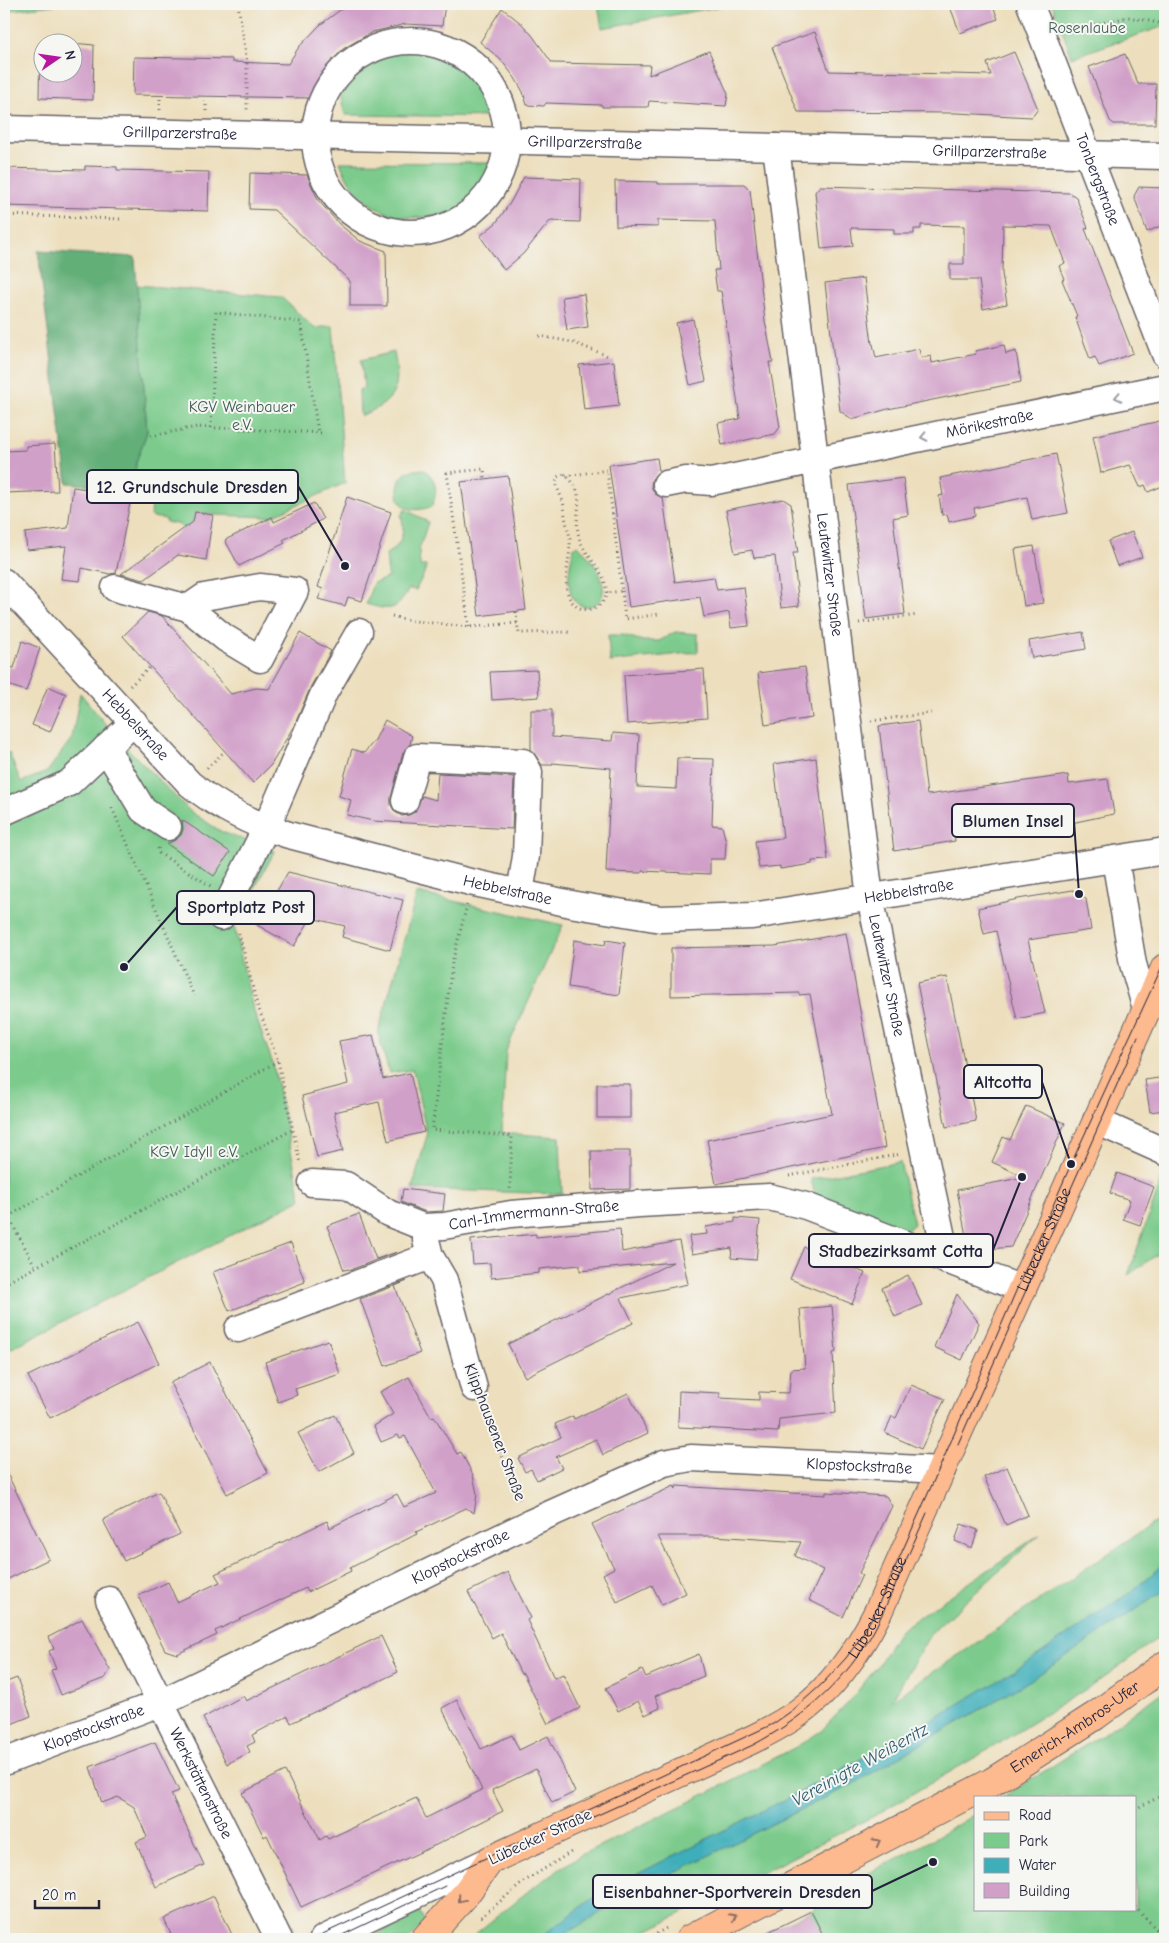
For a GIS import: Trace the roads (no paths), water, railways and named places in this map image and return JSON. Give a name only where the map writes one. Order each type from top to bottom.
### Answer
[{"type":"main road","name":"Lübecker Straße","points":[[490,1860],[751,1740],[799,1713],[827,1687],[851,1659],[865,1638],[878,1612],[1096,1121],[1156,1009],[1165,968]]},
{"type":"main road","name":"Emerich-Ambros-Ufer","points":[[690,1939],[992,1782],[1095,1716],[1165,1666]]},
{"type":"main road","points":[[425,1939],[464,1896],[490,1860]]},
{"type":"street","name":"Tonbergstraße","points":[[1030,4],[1165,354]]},
{"type":"street","points":[[394,41],[434,42],[463,55],[469,60],[486,75],[496,89],[504,109],[508,140],[498,181],[472,212],[444,230],[400,234],[373,227],[342,206],[323,179],[314,136],[315,117],[324,94],[337,73],[363,52],[394,41]]},
{"type":"street","name":"Grillparzerstraße","points":[[4,129],[1165,156]]},
{"type":"street","name":"Leutewitzer Straße","points":[[776,147],[870,896],[947,1261]]},
{"type":"street","name":"Mörikestraße","points":[[815,460],[1165,387]]},
{"type":"street","points":[[666,484],[686,480],[711,482],[815,460]]},
{"type":"street","name":"Hebbelstraße","points":[[4,582],[190,784],[232,814],[266,828],[470,882],[576,905],[661,919],[752,916],[1165,851]]},
{"type":"street","points":[[115,588],[188,608]]},
{"type":"street","points":[[230,915],[324,693],[359,632]]},
{"type":"street","points":[[4,812],[69,783],[134,722]]},
{"type":"street","points":[[106,748],[143,810],[168,827]]},
{"type":"street","points":[[405,801],[417,756],[523,762],[529,772],[526,856],[520,893]]},
{"type":"street","points":[[1115,859],[1133,964],[1145,1005],[1156,1009]]},
{"type":"street","points":[[1096,1121],[1165,1152]]},
{"type":"street","name":"Carl-Immermann-Straße","points":[[312,1183],[346,1185],[388,1213],[423,1227],[444,1226],[511,1214],[639,1204],[769,1197],[806,1206],[947,1261]]},
{"type":"street","name":"Klipphausener Straße","points":[[423,1227],[430,1256],[444,1280],[474,1388]]},
{"type":"street","points":[[238,1329],[430,1256]]},
{"type":"street","points":[[947,1261],[1022,1289]]},
{"type":"street","name":"Klopstockstraße","points":[[4,1762],[160,1703],[530,1523],[664,1463],[691,1458],[942,1470]]},
{"type":"street","name":"Werkstättenstraße","points":[[108,1600],[279,1939]]},
{"type":"street","name":"Lübecker Straße","points":[[323,1939],[490,1860]]},
{"type":"water","name":"Vereinigte Weißeritz","points":[[1165,1564],[1165,1590],[1029,1681],[855,1783],[633,1893],[559,1939],[538,1939],[602,1892],[800,1792],[929,1722],[1022,1666],[1129,1593]]},
{"type":"tram line","points":[[312,1939],[773,1724],[793,1710],[822,1684],[846,1658],[875,1612],[1071,1164],[1165,960]]},
{"type":"tram line","points":[[958,1444],[1138,1037]]},
{"type":"tram line","points":[[560,1832],[753,1745],[787,1725],[817,1701],[857,1658],[872,1635],[927,1513]]},
{"type":"tram line","points":[[334,1939],[445,1886]]},
{"type":"place","name":"12. Grundschule Dresden","points":[[345,566]]},
{"type":"place","name":"Blumen Insel","points":[[1079,894]]},
{"type":"place","name":"Sportplatz Post","points":[[124,967]]},
{"type":"place","name":"Altcotta","points":[[1071,1164]]},
{"type":"place","name":"Stadbezirksamt Cotta","points":[[1022,1177]]},
{"type":"place","name":"Eisenbahner-Sportverein Dresden","points":[[933,1862]]},
{"type":"park label","name":"Rosenlaube","points":[[1087,28]]},
{"type":"park label","name":"KGV Weinbauer e.V.","points":[[242,416]]},
{"type":"park label","name":"KGV Idyll e.V.","points":[[194,1152]]}]
